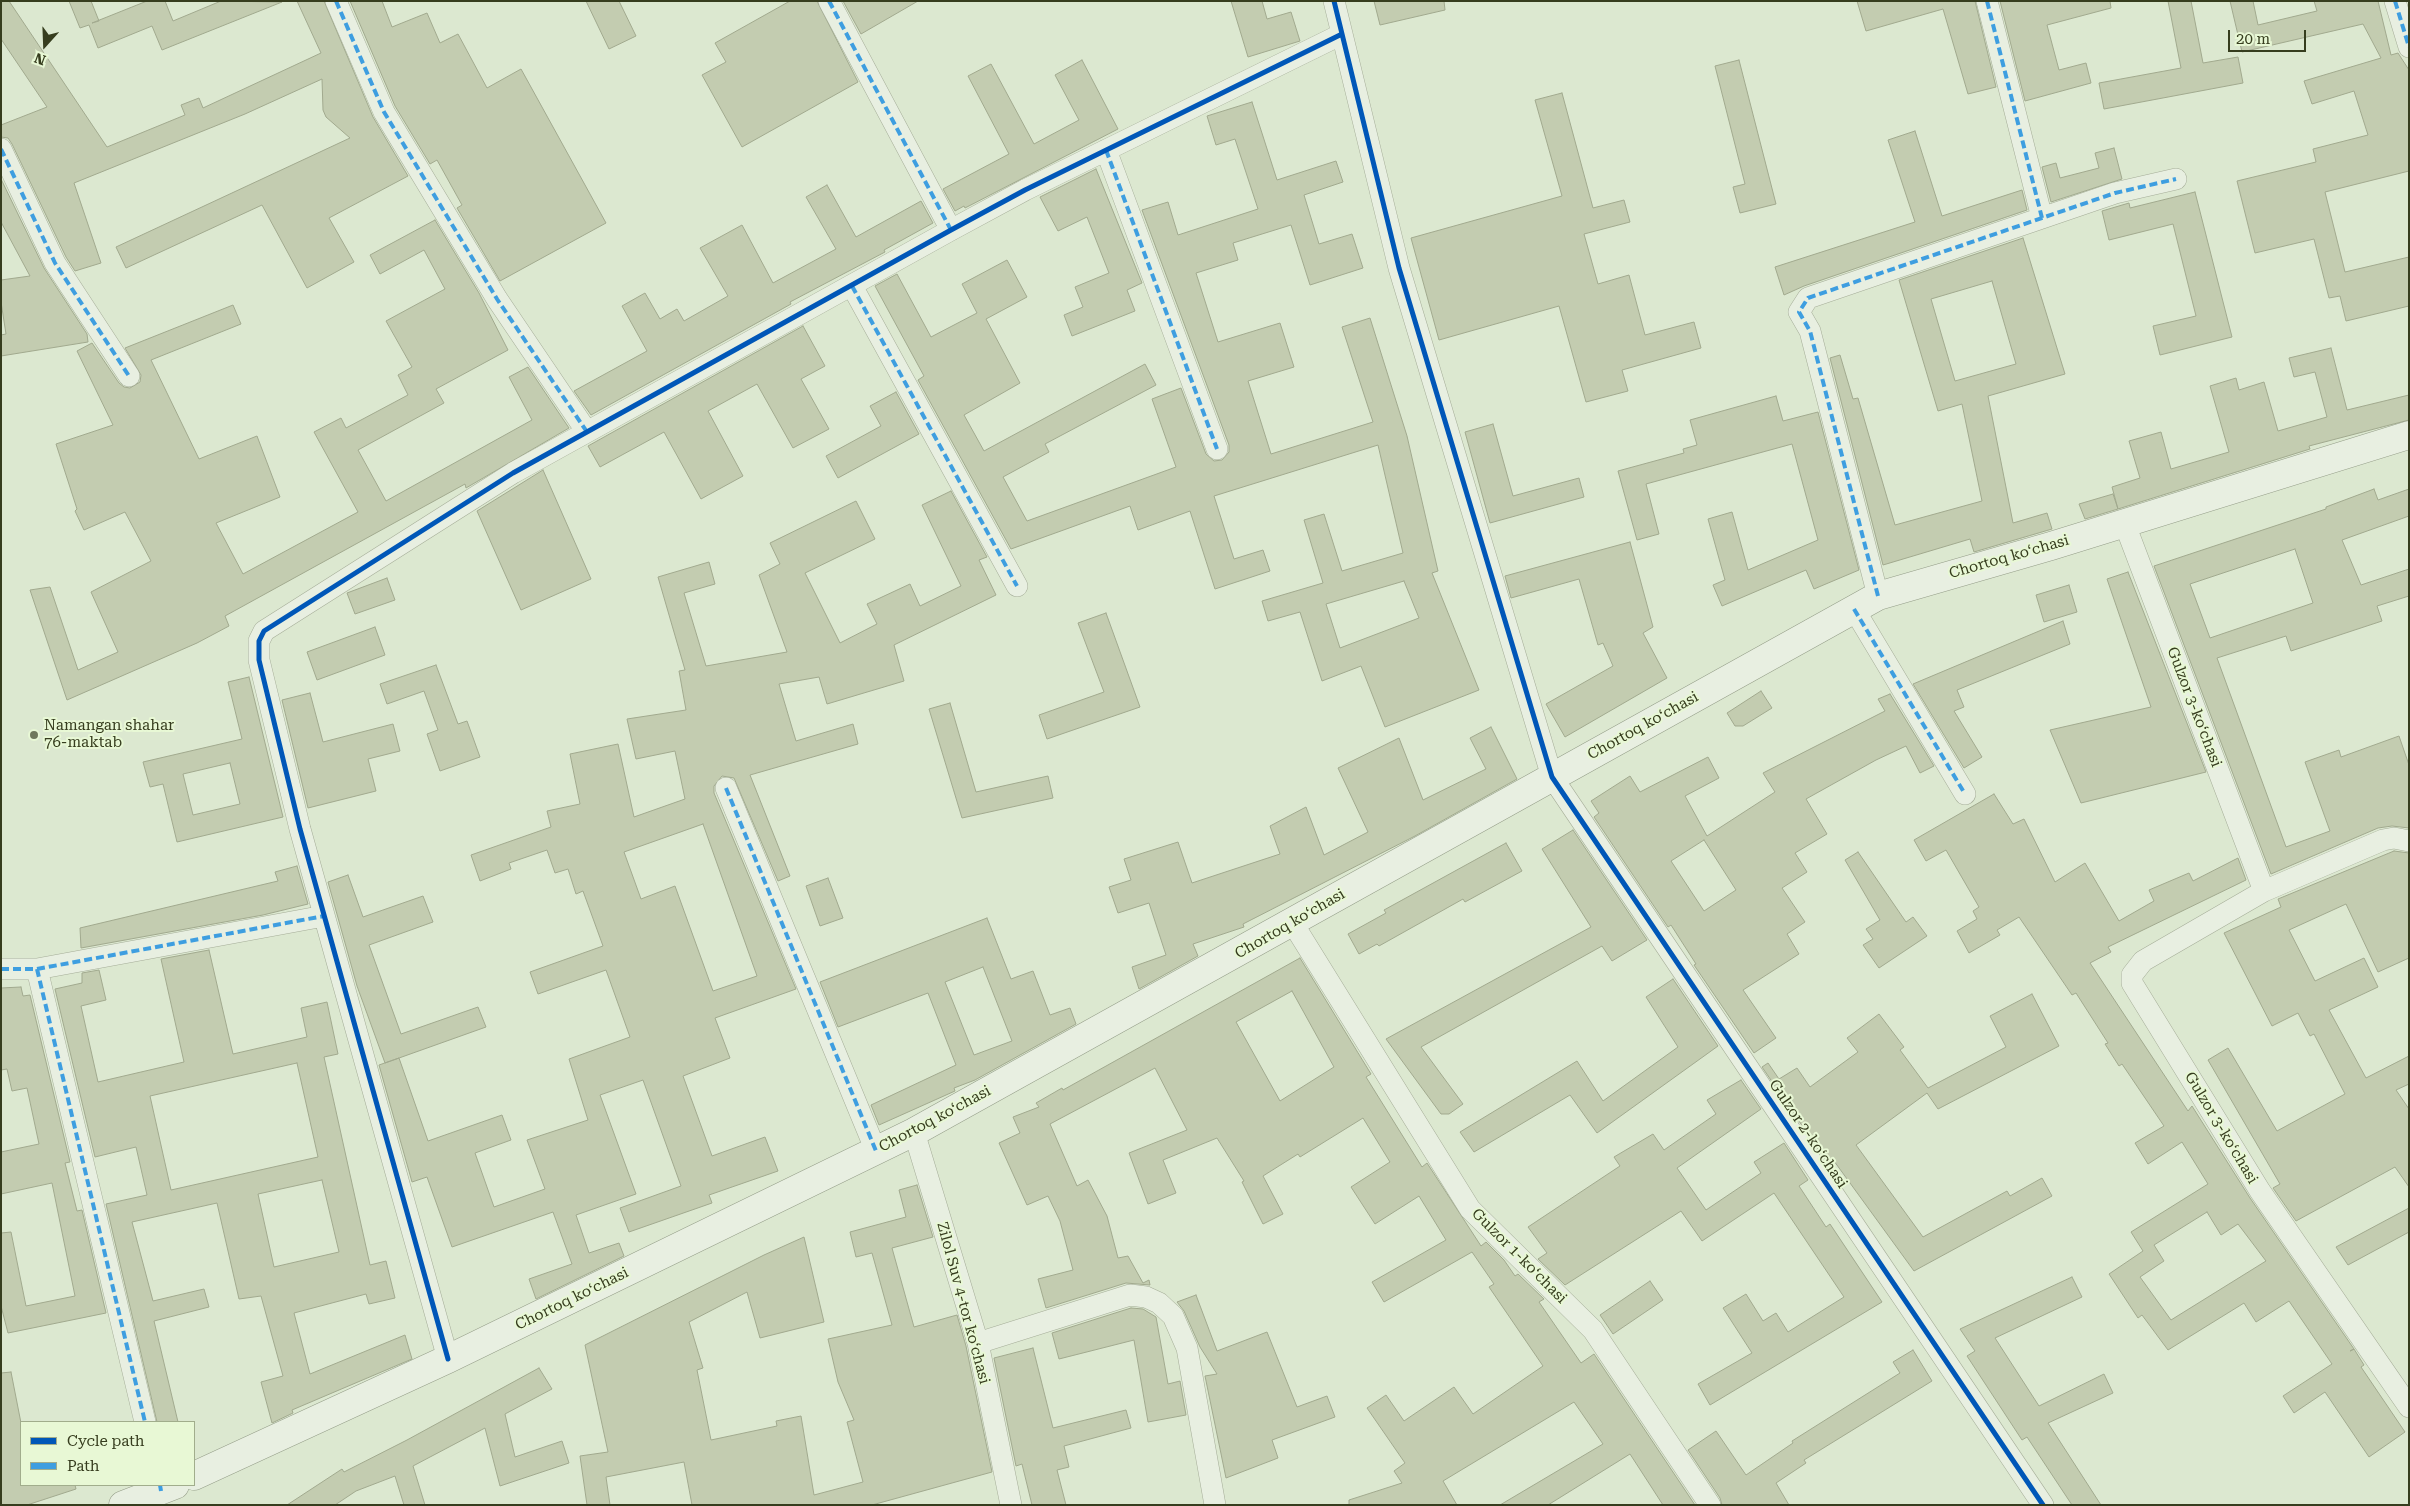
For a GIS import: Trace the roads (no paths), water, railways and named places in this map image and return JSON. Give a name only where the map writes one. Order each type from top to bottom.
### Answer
[{"type":"main road","name":"Chortoq koʻchasi","points":[[195,1476],[448,1359],[914,1132],[1866,602],[2409,435]]},
{"type":"main road","points":[[123,1505],[165,1487]]},
{"type":"street","points":[[336,1],[384,112],[497,299],[587,432]]},
{"type":"street","points":[[829,1],[952,230]]},
{"type":"street","name":"Gulzor 2-koʻchasi","points":[[1334,1],[1399,268],[1552,777],[2043,1505]]},
{"type":"street","points":[[1987,1],[2042,218]]},
{"type":"street","points":[[2394,1],[2409,47]]},
{"type":"street","points":[[448,1359],[300,829],[259,660],[259,641],[264,630],[513,473],[952,230],[1025,190],[1342,34]]},
{"type":"street","points":[[1,149],[56,263],[129,376]]},
{"type":"street","points":[[1106,150],[1217,449]]},
{"type":"street","points":[[1965,794],[1866,602],[1810,331],[1799,312],[1808,298],[2115,193],[2176,178]]},
{"type":"street","points":[[852,286],[1017,586]]},
{"type":"street","name":"Gulzor 3-koʻchasi","points":[[2124,522],[2264,891]]},
{"type":"street","points":[[726,788],[876,1151]]},
{"type":"street","name":"Gulzor 3-koʻchasi","points":[[2409,841],[2394,838],[2382,840],[2264,891],[2143,961],[2132,975],[2132,983],[2260,1191],[2409,1407]]},
{"type":"street","points":[[1,969],[37,969],[324,916]]},
{"type":"street","name":"Gulzor 1-koʻchasi","points":[[1292,922],[1470,1209],[1593,1330],[1710,1505]]},
{"type":"street","points":[[37,969],[145,1421]]},
{"type":"street","name":"Zilol Suv 4-tor koʻchasi","points":[[914,1132],[978,1343],[1011,1505]]},
{"type":"street","points":[[978,1343],[1130,1295],[1146,1296],[1159,1303],[1173,1316],[1187,1348],[1215,1505]]},
{"type":"place","name":"Namangan shahar 76-maktab","points":[[34,735]]}]
